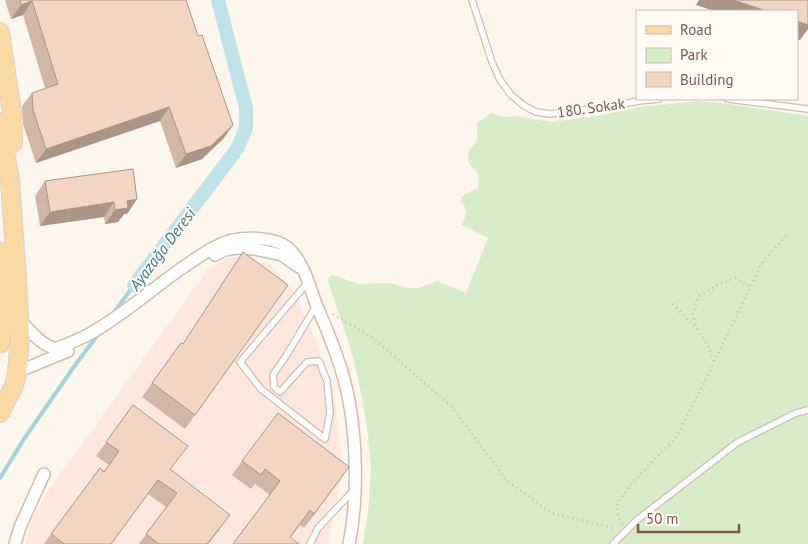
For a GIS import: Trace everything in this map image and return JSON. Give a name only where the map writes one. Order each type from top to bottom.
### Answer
[{"type":"main road","points":[[0,32],[12,112],[13,144],[10,181]]},
{"type":"main road","points":[[0,122],[10,181],[20,338],[14,386],[0,413]]},
{"type":"main road","points":[[0,252],[2,318],[0,344]]},
{"type":"street","points":[[17,372],[76,344],[101,335],[135,307],[211,257],[226,250],[236,248],[255,249],[282,256],[302,269],[328,330],[349,400],[356,467],[354,502],[348,544]]},
{"type":"street","points":[[19,319],[46,346],[55,349],[76,344]]},
{"type":"street","points":[[15,544],[20,527],[44,474]]},
{"type":"lane","name":"180. Sokak","points":[[472,0],[492,62],[500,80],[511,96],[523,105],[536,112],[550,114],[649,100]]},
{"type":"lane","points":[[736,100],[808,109]]},
{"type":"lane","points":[[308,282],[240,362],[261,389],[325,439],[330,413],[327,381],[319,361],[306,362],[280,392],[274,386],[273,375],[317,305]]},
{"type":"lane","points":[[613,544],[637,520],[738,442],[796,413],[808,410]]},
{"type":"lane","points":[[310,544],[318,528],[355,489]]},
{"type":"path","points":[[626,531],[618,516],[617,503],[645,469],[675,439],[764,261],[788,234]]},
{"type":"path","points":[[697,329],[693,314],[698,298],[717,284],[736,278],[751,287]]},
{"type":"path","points":[[673,304],[697,329],[708,345],[714,363]]},
{"type":"path","points":[[317,305],[373,338],[452,407],[507,481],[552,513],[626,531]]},
{"type":"shaded area","points":[[237,257],[271,264],[295,294],[315,339],[334,391],[343,466],[329,544],[25,544],[33,518],[45,495],[208,269],[228,258]]},
{"type":"green space","points":[[698,101],[808,116],[808,544],[363,544],[369,504],[371,467],[368,436],[354,361],[328,280],[331,275],[360,284],[388,283],[410,288],[418,288],[438,281],[466,293],[488,238],[462,225],[466,212],[465,207],[460,201],[462,196],[478,188],[478,175],[468,161],[468,155],[477,140],[477,123],[491,113],[504,117],[515,116],[552,122],[603,115],[640,107]]},
{"type":"building","points":[[20,0],[186,0],[198,36],[202,35],[233,125],[211,146],[186,154],[169,107],[46,149],[33,110],[32,93],[58,84],[32,1],[21,5]]},
{"type":"building","points":[[733,0],[808,0],[808,25],[798,21],[798,10],[764,10]]},
{"type":"building","points":[[133,169],[137,199],[127,201],[128,208],[115,210],[114,202],[50,212],[45,181]]},
{"type":"building","points":[[243,252],[288,285],[195,415],[152,383],[181,343],[183,344]]},
{"type":"building","points":[[133,405],[188,446],[170,469],[230,515],[207,544],[159,544],[146,534],[177,493],[158,480],[111,544],[64,544],[51,534],[100,468],[104,472],[119,451],[106,442]]},
{"type":"building","points":[[278,413],[349,467],[314,514],[310,510],[290,537],[299,544],[233,544],[280,481],[265,469],[261,475],[242,461]]},
{"type":"waterway","name":"Ayazağa Deresi","points":[[134,285],[237,149],[246,128],[246,108],[218,0]]},
{"type":"waterway","name":"Ayazağa Deresi","points":[[113,314],[134,285]]},
{"type":"waterway","name":"Ayazağa Deresi","points":[[0,478],[24,439],[99,333]]}]
